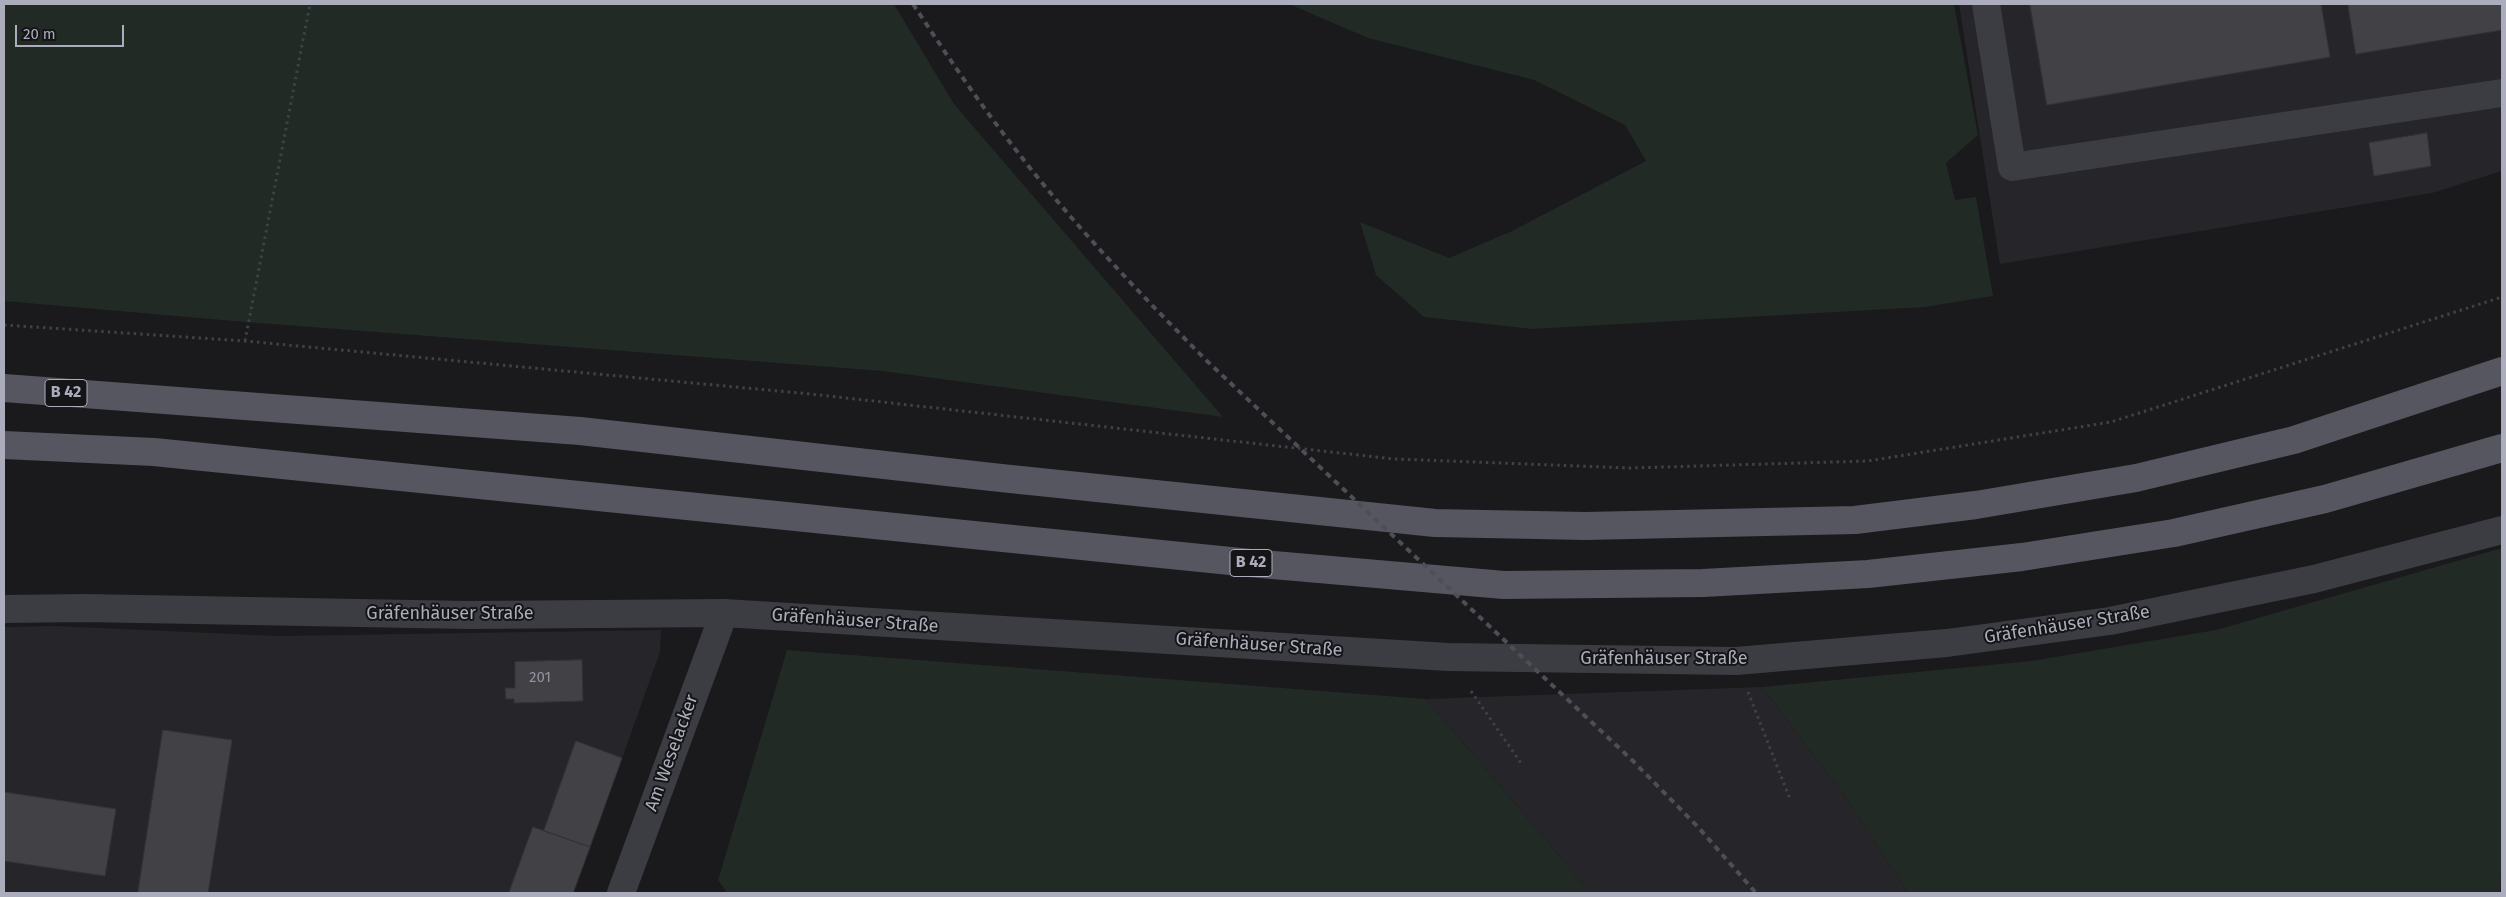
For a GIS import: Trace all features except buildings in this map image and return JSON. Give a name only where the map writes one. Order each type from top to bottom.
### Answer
[{"type":"main road","name":"B 42","points":[[4,388],[580,431],[1001,478],[1435,523],[1586,526],[1855,520],[1976,505],[2136,478],[2294,440],[2502,371]]},
{"type":"main road","name":"B 42","points":[[4,444],[154,452],[1250,563],[1504,585],[1752,581],[1868,574],[2022,558],[2174,533],[2325,499],[2502,448]]},
{"type":"street","points":[[1986,4],[2012,167],[2502,93]]},
{"type":"street","name":"Gräfenhäuser Straße","points":[[4,609],[85,608],[469,615],[724,613],[1448,657],[1736,661],[1947,643],[2110,621],[2314,579],[2502,530]]},
{"type":"street","name":"Am Weselacker","points":[[621,893],[724,613]]},
{"type":"path","points":[[245,341],[310,4]]},
{"type":"path","points":[[4,325],[245,341],[810,394],[1394,459],[1630,468],[1868,461],[2111,422],[2502,297]]},
{"type":"path","points":[[1448,657],[1523,766]]},
{"type":"path","points":[[1736,661],[1790,799]]},
{"type":"shaded area","points":[[4,4],[894,4],[954,104],[1223,417],[882,371],[233,321],[4,301]]},
{"type":"shaded area","points":[[1289,4],[1954,4],[1978,135],[1946,163],[1955,200],[1976,197],[1993,296],[1925,307],[1532,329],[1424,317],[1376,275],[1360,222],[1449,258],[1512,231],[1646,161],[1625,125],[1534,80],[1368,38]]},
{"type":"shaded area","points":[[1959,4],[2502,4],[2502,171],[2432,193],[2000,264]]},
{"type":"shaded area","points":[[2502,548],[2502,859],[2500,893],[1908,893],[1844,795],[1762,687],[2031,661],[2216,630]]},
{"type":"shaded area","points":[[54,626],[278,636],[661,630],[660,652],[574,893],[4,893],[4,627]]},
{"type":"shaded area","points":[[787,650],[1426,699],[1591,893],[727,893],[718,880]]},
{"type":"shaded area","points":[[1762,687],[1844,795],[1908,893],[1591,893],[1426,699]]},
{"type":"railway","points":[[913,4],[960,74],[1009,141],[1080,227],[1130,282],[1208,362],[1633,761],[1698,827],[1756,893]]}]
